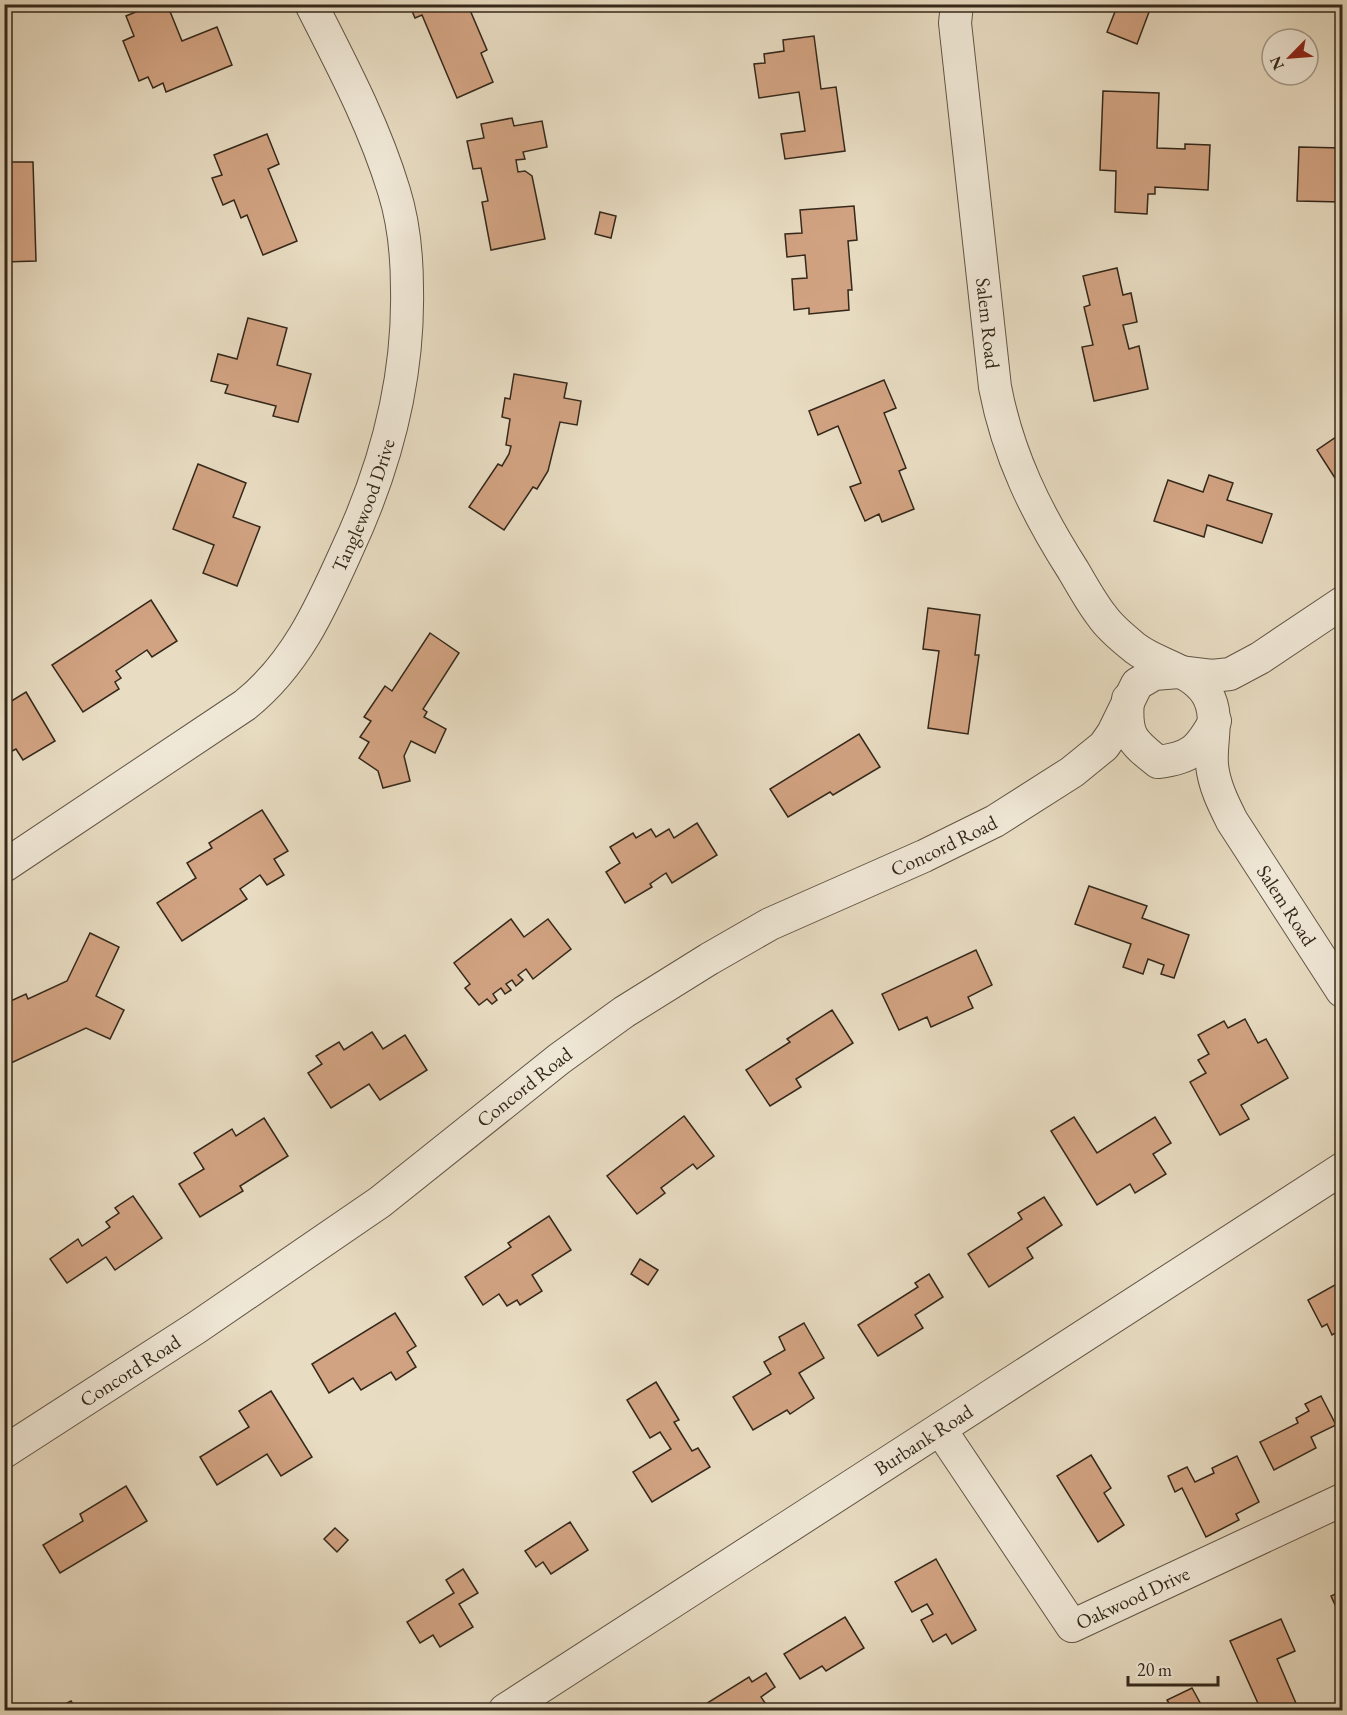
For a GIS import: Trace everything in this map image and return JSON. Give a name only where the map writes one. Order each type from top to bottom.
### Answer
[{"type":"street","name":"Tanglewood Drive","points":[[4,866],[264,690],[279,674],[306,637],[318,615],[356,532],[374,486],[398,404],[406,351],[408,306],[405,244],[394,191],[367,116],[311,4]]},
{"type":"street","name":"Salem Road","points":[[957,4],[955,23],[982,287],[999,411],[1023,482],[1057,545],[1116,639],[1127,665],[1128,731],[1137,745],[1158,762],[1185,776],[1232,821]]},
{"type":"street","name":"Concord Road","points":[[4,1452],[236,1301],[380,1202],[559,1059],[624,1012],[770,924],[944,846],[995,820],[1072,772],[1104,746],[1113,733],[1137,684],[1154,674],[1179,672],[1212,676],[1230,674],[1260,658],[1342,603]]},
{"type":"street","name":"Salem Road","points":[[1103,618],[1135,648],[1200,684],[1212,705],[1214,723],[1212,754],[1214,775],[1220,797],[1232,821],[1342,991]]},
{"type":"street","name":"Concord Road","points":[[1214,723],[1226,693],[1260,658]]},
{"type":"street","points":[[1158,762],[1181,759],[1199,746],[1214,723]]},
{"type":"street","name":"Concord Road","points":[[1072,772],[1100,762],[1114,760],[1137,759],[1158,762]]},
{"type":"street","name":"Burbank Road","points":[[505,1710],[1342,1169]]},
{"type":"street","name":"Oakwood Drive","points":[[940,1429],[1072,1626],[1342,1500]]},
{"type":"building","points":[[155,4],[167,4],[182,41],[217,27],[232,65],[166,92],[163,83],[153,88],[148,77],[139,81],[123,41],[134,36],[126,16]]},
{"type":"building","points":[[409,4],[481,4],[470,10],[487,50],[481,53],[493,82],[457,98],[422,15],[415,18]]},
{"type":"building","points":[[1118,4],[1152,4],[1137,44],[1107,32]]},
{"type":"building","points":[[814,36],[821,89],[836,87],[845,151],[785,159],[781,134],[805,131],[799,92],[759,98],[754,64],[765,63],[764,54],[784,51],[783,40]]},
{"type":"building","points":[[1103,91],[1159,93],[1157,148],[1185,149],[1185,144],[1210,145],[1208,190],[1155,187],[1155,194],[1148,194],[1147,214],[1115,212],[1116,171],[1100,170]]},
{"type":"building","points":[[512,118],[514,126],[542,121],[547,147],[523,152],[525,159],[516,160],[518,172],[525,171],[532,176],[545,239],[491,250],[482,202],[488,201],[481,168],[473,169],[467,141],[484,138],[481,124]]},
{"type":"building","points":[[267,134],[279,164],[268,169],[297,241],[263,255],[247,215],[241,218],[234,200],[223,205],[212,178],[222,175],[214,155]]},
{"type":"building","points":[[1299,147],[1342,148],[1342,202],[1297,201]]},
{"type":"building","points":[[4,162],[33,162],[36,261],[4,262]]},
{"type":"building","points":[[854,206],[857,240],[848,241],[852,290],[848,290],[849,310],[809,314],[809,308],[794,310],[792,279],[807,278],[805,255],[787,257],[785,234],[802,233],[800,210]]},
{"type":"building","points":[[600,212],[616,216],[611,238],[595,234]]},
{"type":"building","points":[[1117,268],[1123,295],[1131,293],[1137,322],[1123,325],[1129,349],[1139,346],[1148,389],[1094,401],[1082,347],[1093,345],[1084,307],[1090,305],[1083,276]]},
{"type":"building","points":[[248,318],[287,328],[277,365],[311,374],[298,422],[273,416],[276,406],[225,393],[228,385],[211,381],[218,354],[237,359]]},
{"type":"building","points":[[514,374],[567,383],[564,398],[581,401],[577,425],[560,422],[548,471],[537,489],[533,487],[504,530],[469,507],[498,464],[502,466],[509,454],[511,446],[506,445],[510,419],[502,417],[505,398],[510,399]]},
{"type":"building","points":[[884,380],[896,408],[884,413],[906,468],[899,471],[914,509],[882,522],[879,514],[865,521],[850,487],[861,483],[838,426],[818,435],[809,411]]},
{"type":"building","points":[[1342,433],[1342,489],[1317,450]]},
{"type":"building","points":[[198,464],[246,483],[233,517],[260,527],[237,586],[203,573],[214,545],[173,529]]},
{"type":"building","points":[[1209,475],[1233,483],[1227,500],[1272,514],[1262,543],[1207,525],[1204,537],[1154,521],[1168,480],[1203,492]]},
{"type":"building","points":[[151,600],[177,641],[152,657],[147,650],[116,671],[121,678],[115,682],[119,689],[83,712],[52,665]]},
{"type":"building","points":[[928,608],[980,615],[975,655],[979,655],[968,734],[928,728],[939,651],[923,649]]},
{"type":"building","points":[[430,633],[459,653],[423,709],[427,712],[424,717],[446,729],[435,753],[411,741],[404,756],[410,781],[383,788],[378,771],[359,758],[369,742],[360,737],[371,721],[364,717],[385,686],[392,691]]},
{"type":"building","points":[[26,692],[55,741],[23,760],[16,749],[4,755],[4,693],[10,702]]},
{"type":"building","points":[[859,734],[880,767],[833,795],[830,792],[788,817],[770,789]]},
{"type":"building","points":[[262,810],[288,851],[274,859],[284,875],[267,885],[260,875],[240,889],[247,899],[182,941],[157,903],[196,878],[187,863],[212,848],[209,843]]},
{"type":"building","points":[[697,823],[717,855],[672,883],[666,873],[650,884],[652,887],[625,903],[606,872],[620,863],[610,847],[633,833],[636,838],[651,829],[656,837],[669,829],[674,838]]},
{"type":"building","points":[[1089,886],[1147,906],[1142,918],[1189,935],[1174,978],[1161,974],[1164,965],[1148,959],[1143,974],[1123,967],[1131,944],[1075,924]]},
{"type":"building","points":[[511,919],[524,937],[548,919],[571,949],[533,979],[526,969],[518,975],[523,980],[516,986],[512,980],[506,984],[511,990],[505,994],[501,988],[493,994],[497,1000],[492,1004],[487,999],[479,1005],[465,988],[470,984],[454,963]]},
{"type":"building","points":[[90,933],[119,947],[96,996],[124,1010],[110,1039],[86,1028],[11,1063],[4,1048],[4,1004],[26,994],[28,999],[67,981]]},
{"type":"building","points":[[976,950],[992,985],[968,997],[973,1008],[931,1027],[927,1017],[899,1030],[882,994]]},
{"type":"building","points":[[832,1010],[853,1043],[796,1079],[801,1087],[770,1106],[746,1070],[790,1042],[787,1039]]},
{"type":"building","points":[[1245,1019],[1258,1043],[1266,1039],[1288,1078],[1241,1105],[1249,1119],[1220,1135],[1190,1082],[1206,1073],[1198,1060],[1209,1054],[1198,1035],[1224,1021],[1228,1028]]},
{"type":"building","points":[[372,1032],[383,1049],[405,1035],[427,1070],[380,1100],[369,1084],[331,1108],[308,1073],[322,1064],[316,1056],[339,1042],[344,1050]]},
{"type":"building","points":[[684,1116],[714,1156],[697,1169],[693,1164],[661,1188],[665,1193],[637,1214],[607,1176]]},
{"type":"building","points":[[1074,1117],[1097,1153],[1155,1117],[1171,1143],[1153,1154],[1166,1174],[1135,1193],[1130,1184],[1097,1205],[1051,1131]]},
{"type":"building","points":[[264,1118],[288,1156],[240,1186],[243,1191],[200,1217],[179,1184],[204,1169],[194,1153],[232,1129],[236,1136]]},
{"type":"building","points":[[133,1196],[162,1238],[115,1270],[106,1257],[67,1283],[50,1259],[78,1239],[82,1246],[110,1227],[106,1222],[119,1213],[115,1208]]},
{"type":"building","points":[[1044,1197],[1062,1225],[1027,1248],[1033,1258],[989,1287],[968,1254],[1022,1219],[1018,1213]]},
{"type":"building","points":[[549,1216],[571,1250],[532,1275],[542,1291],[520,1305],[517,1300],[507,1306],[499,1294],[483,1305],[465,1277],[511,1247],[508,1243]]},
{"type":"building","points":[[640,1259],[658,1270],[648,1285],[631,1274]]},
{"type":"building","points":[[929,1274],[943,1297],[915,1315],[923,1328],[878,1356],[858,1325],[918,1287],[915,1283]]},
{"type":"building","points":[[1342,1281],[1342,1329],[1332,1335],[1327,1324],[1322,1327],[1308,1300]]},
{"type":"building","points":[[395,1313],[416,1346],[407,1352],[416,1367],[396,1380],[391,1372],[361,1390],[353,1378],[329,1393],[312,1364]]},
{"type":"building","points":[[804,1323],[824,1358],[799,1373],[814,1398],[790,1414],[787,1410],[753,1430],[733,1397],[771,1374],[764,1362],[785,1350],[779,1337]]},
{"type":"building","points":[[656,1382],[679,1420],[674,1422],[692,1451],[698,1448],[710,1467],[652,1502],[633,1472],[671,1449],[660,1432],[650,1438],[627,1400]]},
{"type":"building","points":[[271,1391],[312,1457],[281,1476],[267,1454],[217,1485],[200,1457],[249,1427],[239,1411]]},
{"type":"building","points":[[1321,1396],[1336,1425],[1311,1437],[1316,1448],[1274,1470],[1260,1442],[1298,1423],[1296,1418],[1309,1411],[1305,1404]]},
{"type":"building","points":[[1091,1455],[1111,1488],[1104,1493],[1124,1525],[1098,1542],[1057,1476]]},
{"type":"building","points":[[1237,1456],[1259,1502],[1236,1514],[1239,1520],[1206,1537],[1182,1488],[1175,1492],[1168,1476],[1187,1467],[1195,1482],[1214,1473],[1212,1468]]},
{"type":"building","points":[[126,1486],[147,1521],[60,1573],[43,1545],[83,1521],[80,1514]]},
{"type":"building","points":[[570,1522],[588,1550],[551,1574],[543,1562],[536,1567],[525,1551]]},
{"type":"building","points":[[335,1528],[348,1540],[337,1552],[324,1539]]},
{"type":"building","points":[[936,1559],[976,1630],[952,1644],[946,1634],[933,1642],[921,1620],[933,1614],[927,1604],[912,1612],[895,1582]]},
{"type":"building","points":[[463,1569],[478,1593],[459,1604],[473,1627],[440,1647],[433,1635],[420,1643],[407,1622],[454,1593],[446,1580]]},
{"type":"building","points":[[1342,1591],[1342,1620],[1331,1596]]},
{"type":"building","points":[[845,1617],[864,1648],[826,1671],[822,1666],[800,1679],[784,1654]]},
{"type":"building","points":[[1281,1619],[1295,1651],[1277,1659],[1298,1708],[1261,1710],[1230,1641]]},
{"type":"building","points":[[766,1673],[775,1687],[761,1697],[770,1710],[696,1710],[749,1677],[752,1682]]},
{"type":"building","points":[[1192,1688],[1204,1710],[1173,1710],[1167,1700]]},
{"type":"building","points":[[71,1701],[77,1710],[58,1710],[57,1708]]}]
